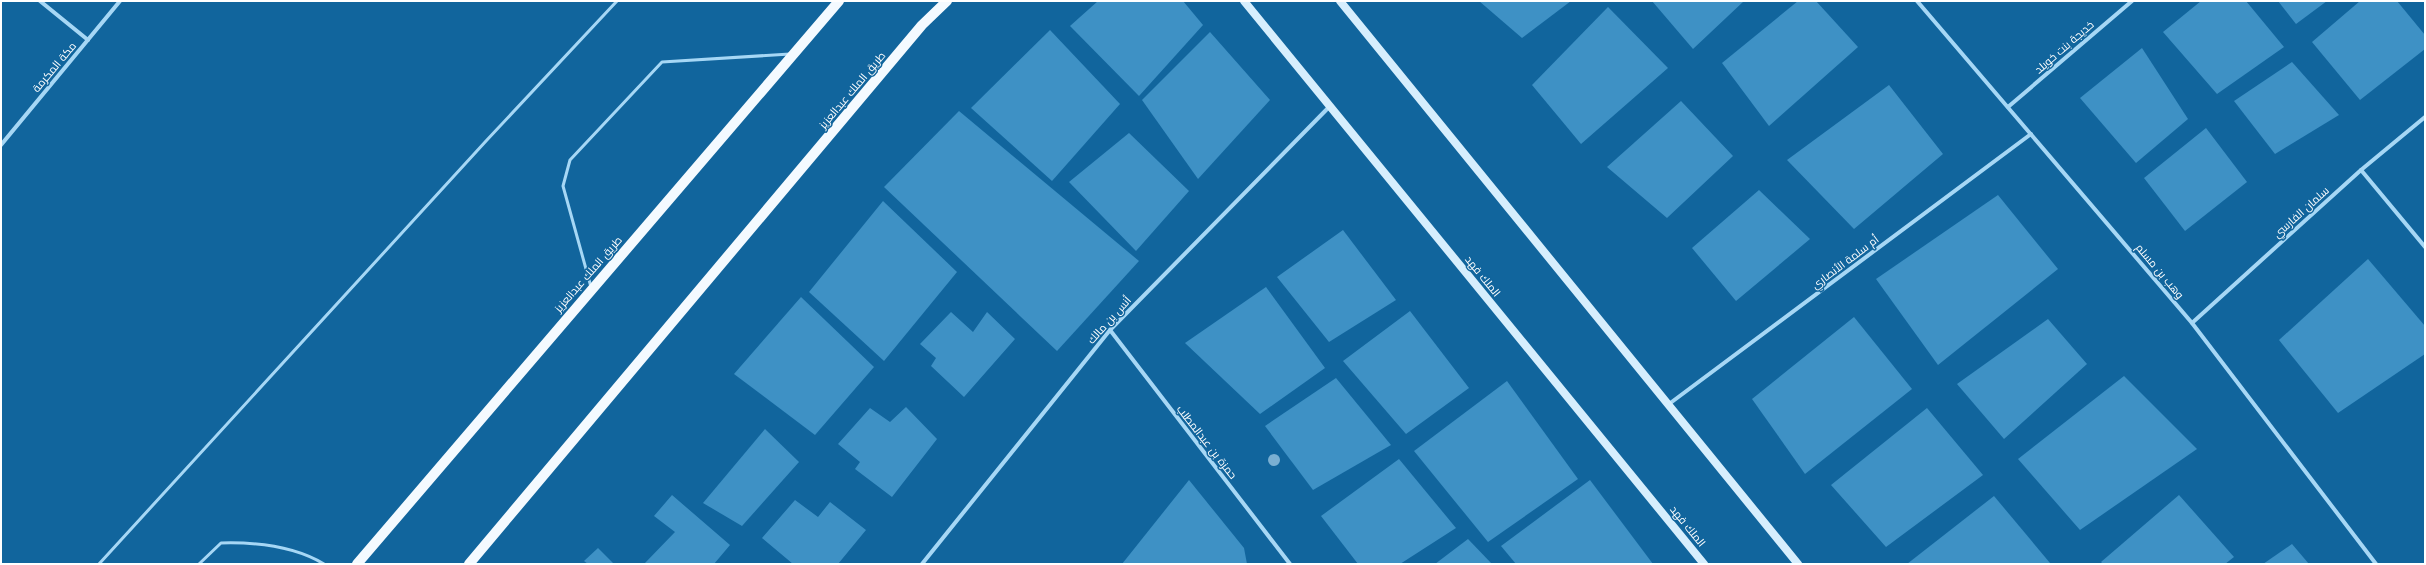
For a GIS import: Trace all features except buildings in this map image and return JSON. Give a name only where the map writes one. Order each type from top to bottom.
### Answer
[{"type":"main road","name":"طريق الملك عبدالعزيز","points":[[357,564],[591,288],[795,54],[839,1]]},
{"type":"main road","name":"طريق الملك عبدالعزيز","points":[[469,564],[922,25],[947,1]]},
{"type":"street","points":[[40,1],[88,40]]},
{"type":"street","name":"مكة المكرمة","points":[[1,145],[120,1]]},
{"type":"street","name":"الملك فهد","points":[[1244,1],[1704,564]]},
{"type":"street","points":[[1340,1],[1798,564]]},
{"type":"street","name":"وهب بن مسلم","points":[[1917,1],[2192,323],[2376,564]]},
{"type":"street","name":"خديجة بنت خويلد","points":[[2008,107],[2132,1]]},
{"type":"street","name":"أنس بن مالك","points":[[922,564],[1110,330],[1330,106]]},
{"type":"street","name":"سلمان الفارسي","points":[[2192,323],[2361,170],[2425,117]]},
{"type":"street","name":"أم سلمة الأنصاري","points":[[1669,404],[2031,134]]},
{"type":"street","points":[[2361,170],[2425,247]]},
{"type":"street","name":"حمزة بن عبدالمطلب","points":[[1110,330],[1290,564]]},
{"type":"lane","points":[[99,564],[465,164],[617,1]]},
{"type":"lane","points":[[591,288],[563,186],[570,160],[662,62],[795,54]]},
{"type":"lane","points":[[199,564],[221,543],[254,542],[310,556],[324,564]]}]
